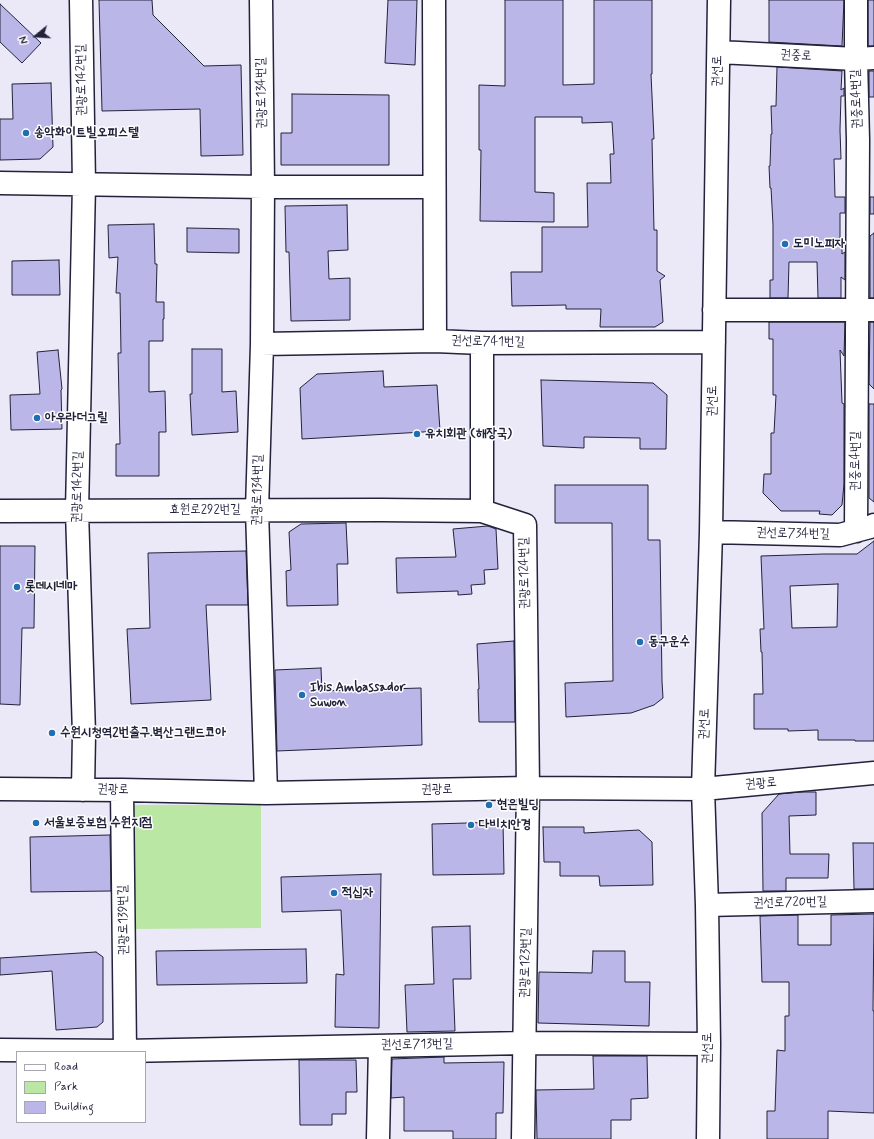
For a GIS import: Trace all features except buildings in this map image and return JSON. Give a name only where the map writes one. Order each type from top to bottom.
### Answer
[{"type":"street","name":"권광로142번길","points":[[81,0],[84,184],[78,511],[84,734],[83,790]]},
{"type":"street","name":"권광로134번길","points":[[261,0],[263,187],[262,344],[257,510],[266,793]]},
{"type":"street","points":[[434,0],[435,341]]},
{"type":"street","name":"권선로","points":[[708,1139],[709,1044],[707,905],[703,790],[711,532],[719,0]]},
{"type":"street","name":"권중로4번길","points":[[856,0],[865,58],[865,528]]},
{"type":"street","name":"권중로","points":[[719,52],[865,58]]},
{"type":"street","points":[[0,183],[434,188]]},
{"type":"street","points":[[714,310],[866,310]]},
{"type":"street","name":"권선로741번길","points":[[262,344],[435,341],[482,343],[714,342]]},
{"type":"street","points":[[482,343],[482,511]]},
{"type":"street","name":"효원로292번길","points":[[0,512],[257,510],[482,511]]},
{"type":"street","name":"권광로124번길","points":[[482,511],[525,524],[528,788]]},
{"type":"street","name":"권선로734번길","points":[[711,532],[840,535],[865,528]]},
{"type":"street","name":"권광로","points":[[0,789],[266,793],[528,788],[703,790],[874,773]]},
{"type":"street","name":"권광로123번길","points":[[523,1139],[528,788]]},
{"type":"street","name":"권광로139번길","points":[[122,790],[126,1051]]},
{"type":"street","name":"권선로720번길","points":[[707,905],[874,901]]},
{"type":"street","name":"권선로713번길","points":[[0,1050],[126,1051],[525,1043],[709,1044]]},
{"type":"street","points":[[378,1139],[380,1046]]},
{"type":"green space","points":[[131,805],[261,805],[261,928],[132,929]]},
{"type":"place","name":"송악화이트빌오피스텔","points":[[26,133]]},
{"type":"place","name":"도미노피자","points":[[785,244]]},
{"type":"place","name":"아우라더그릴","points":[[37,418]]},
{"type":"place","name":"유치회관 (해장국)","points":[[417,434]]},
{"type":"place","name":"롯데시네마","points":[[17,587]]},
{"type":"place","name":"동구운수","points":[[640,642]]},
{"type":"place","name":"Ibis Ambassador Suwon","points":[[302,695]]},
{"type":"place","name":"수원시청역2번출구.벽산그랜드코아","points":[[52,733]]},
{"type":"place","name":"현은빌딩","points":[[489,805]]},
{"type":"place","name":"서울보증보험 수원지점","points":[[36,823]]},
{"type":"place","name":"다비치안경","points":[[471,825]]},
{"type":"place","name":"적십자","points":[[334,893]]}]
